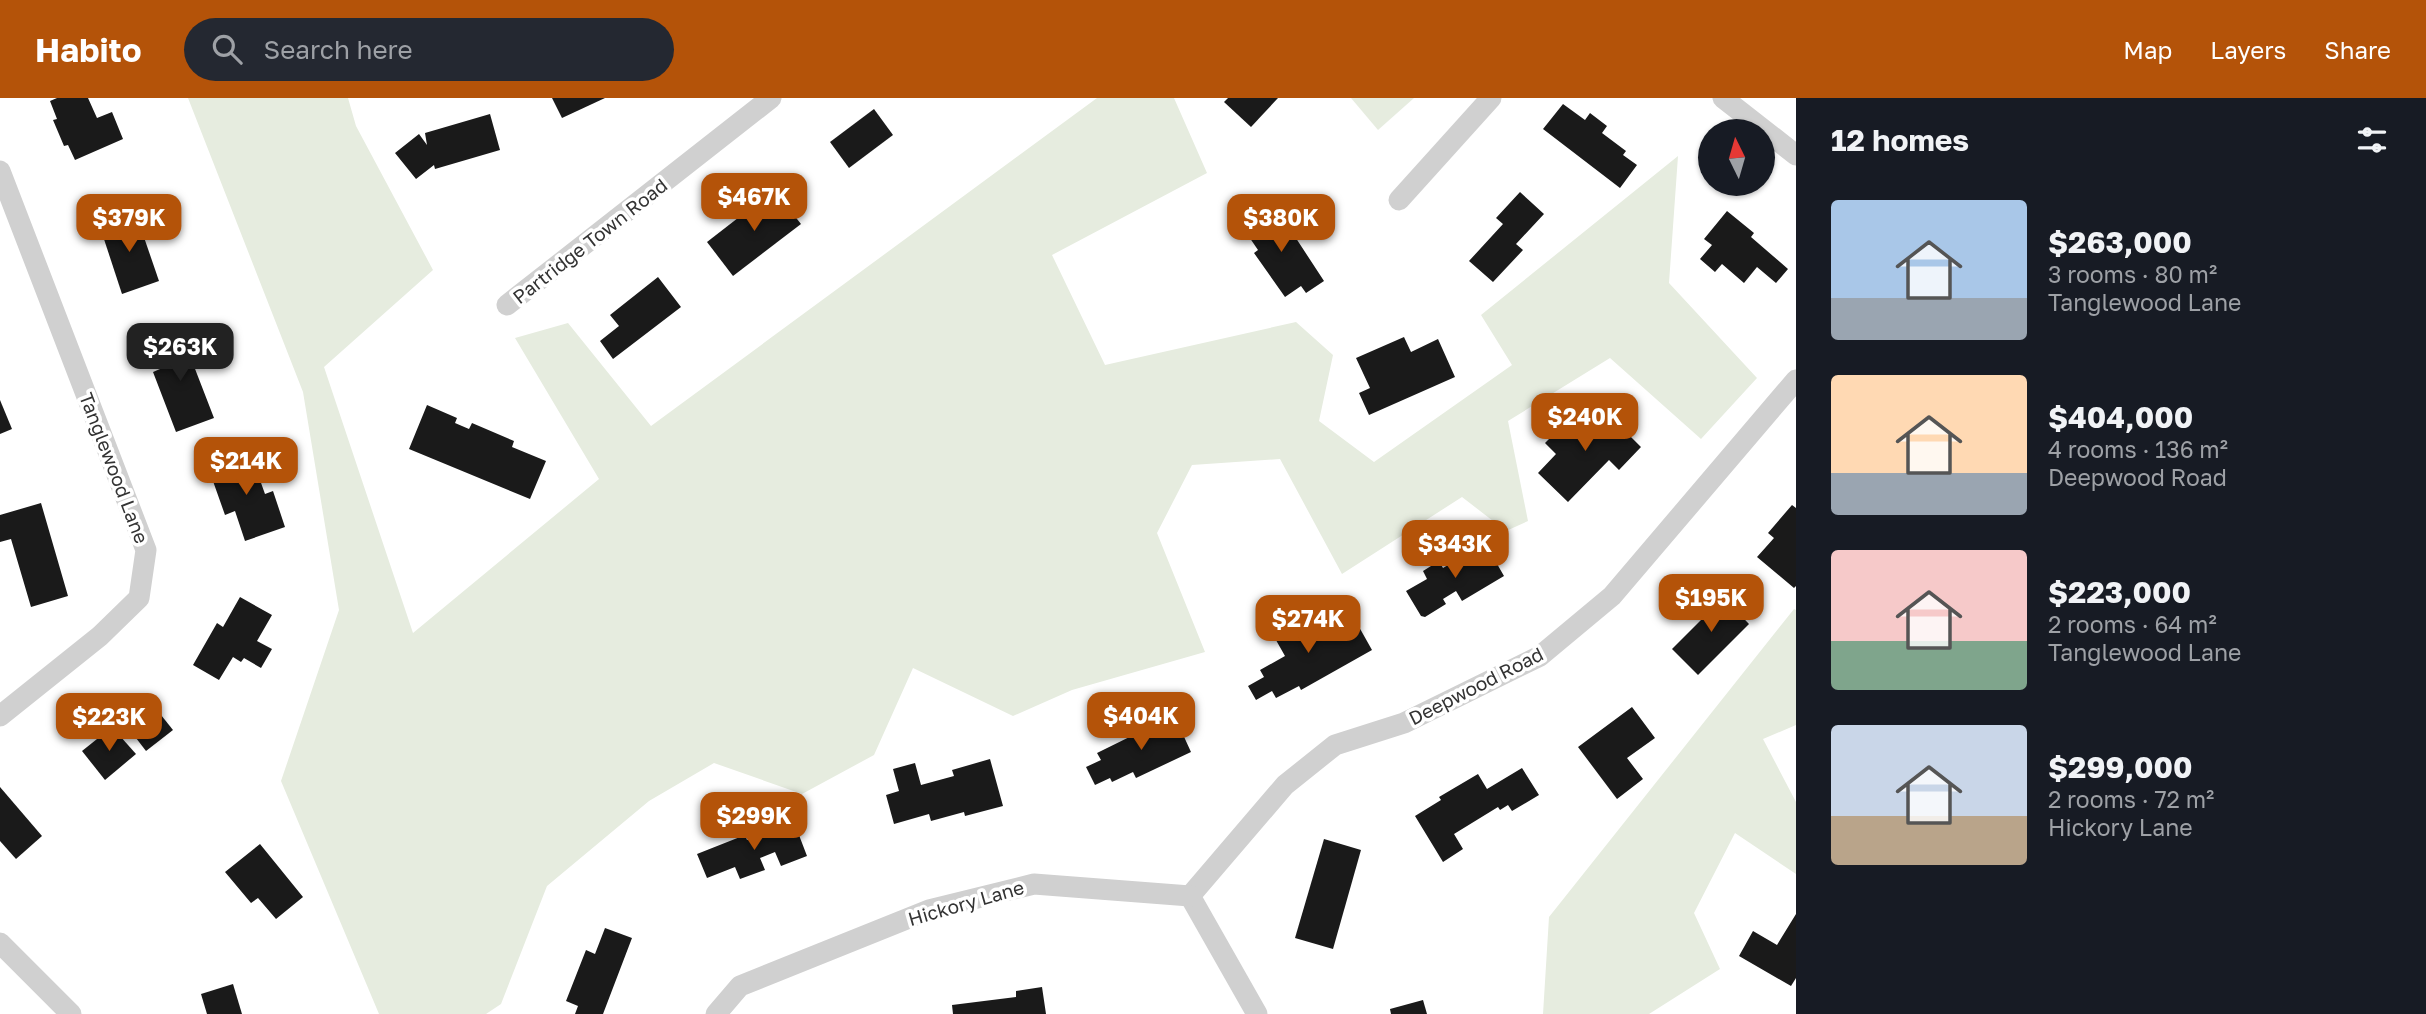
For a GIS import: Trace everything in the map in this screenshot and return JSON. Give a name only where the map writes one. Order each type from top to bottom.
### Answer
[{"type":"street","name":"Partridge Town Road","points":[[507,305],[771,98]]},
{"type":"street","points":[[1399,200],[1491,98]]},
{"type":"street","points":[[1723,98],[1796,155]]},
{"type":"street","name":"Tanglewood Lane","points":[[0,171],[146,550],[139,598],[100,636],[0,716]]},
{"type":"street","name":"Deepwood Road","points":[[1190,896],[1285,785],[1335,745],[1404,723],[1540,656],[1612,596],[1796,380]]},
{"type":"street","name":"Hickory Lane","points":[[716,1014],[740,986],[929,910],[1034,884],[1190,896]]},
{"type":"street","points":[[1190,896],[1257,1014]]},
{"type":"street","points":[[0,943],[71,1014]]},
{"type":"shaded area","points":[[188,98],[348,98],[356,126],[433,270],[324,367],[413,633],[599,479],[515,338],[568,323],[651,426],[1097,98],[1174,98],[1207,173],[1052,255],[1105,365],[1296,322],[1333,355],[1319,421],[1374,462],[1512,365],[1481,315],[1678,156],[1669,283],[1757,378],[1701,439],[1610,358],[1508,421],[1528,521],[1506,531],[1462,497],[1342,574],[1280,459],[1192,465],[1157,533],[1205,652],[1072,690],[1013,716],[913,668],[874,755],[802,794],[714,763],[649,801],[547,886],[501,1004],[486,1014],[379,1014],[281,781],[339,610],[303,392]]},
{"type":"shaded area","points":[[1351,98],[1414,98],[1378,130]]},
{"type":"shaded area","points":[[1794,609],[1796,725],[1763,739],[1796,802],[1796,874],[1735,833],[1694,913],[1720,969],[1649,1014],[1543,1014],[1549,917]]},
{"type":"building","points":[[57,98],[88,98],[97,118],[112,112],[123,139],[75,160],[68,145],[64,146],[53,120],[57,119],[50,101]]},
{"type":"building","points":[[552,98],[605,98],[562,118]]},
{"type":"building","points":[[1228,98],[1278,98],[1251,127],[1224,102]]},
{"type":"building","points":[[1563,104],[1585,120],[1590,113],[1607,126],[1602,133],[1626,151],[1623,155],[1637,165],[1620,188],[1543,129]]},
{"type":"building","points":[[874,109],[893,135],[849,168],[830,142]]},
{"type":"building","points":[[490,114],[500,150],[435,169],[434,165],[416,179],[395,153],[419,134],[427,145],[425,133]]},
{"type":"building","points":[[774,190],[801,224],[733,276],[707,242]]},
{"type":"building","points":[[1520,192],[1544,214],[1516,244],[1523,250],[1493,282],[1469,261],[1503,224],[1496,218]]},
{"type":"building","points":[[1269,207],[1286,232],[1290,229],[1324,281],[1306,293],[1301,286],[1285,297],[1254,253],[1258,250],[1241,225]]},
{"type":"building","points":[[1727,211],[1754,233],[1751,237],[1788,269],[1776,283],[1757,267],[1744,283],[1722,264],[1715,272],[1700,259],[1712,245],[1704,239]]},
{"type":"building","points":[[136,214],[159,281],[122,294],[100,227]]},
{"type":"building","points":[[658,277],[681,307],[613,359],[600,341],[619,326],[610,315]]},
{"type":"building","points":[[180,330],[214,418],[176,432],[153,372],[160,369],[150,341]]},
{"type":"building","points":[[1404,337],[1411,352],[1438,339],[1455,377],[1369,415],[1359,393],[1370,388],[1356,358]]},
{"type":"building","points":[[0,400],[12,429],[0,434]]},
{"type":"building","points":[[427,405],[457,418],[455,423],[469,429],[472,423],[514,441],[512,447],[546,461],[530,499],[409,449]]},
{"type":"building","points":[[1577,411],[1588,422],[1599,411],[1624,436],[1627,433],[1641,447],[1619,470],[1609,460],[1568,502],[1538,473],[1556,454],[1545,443]]},
{"type":"building","points":[[250,452],[265,494],[273,491],[285,527],[245,541],[235,511],[225,515],[208,467]]},
{"type":"building","points":[[41,503],[68,596],[31,607],[11,539],[0,542],[0,515]]},
{"type":"building","points":[[1792,505],[1796,508],[1794,588],[1757,557],[1774,538],[1768,533]]},
{"type":"building","points":[[1485,543],[1504,576],[1462,601],[1456,591],[1443,599],[1446,604],[1425,617],[1421,616],[1406,591],[1427,579],[1423,571],[1439,561],[1443,568]]},
{"type":"building","points":[[1719,593],[1749,624],[1698,675],[1672,649],[1703,618],[1698,614]]},
{"type":"building","points":[[240,597],[272,615],[257,641],[272,649],[261,668],[244,658],[241,662],[233,657],[219,680],[193,665],[217,623],[223,627]]},
{"type":"building","points":[[1291,613],[1300,629],[1313,621],[1321,636],[1354,618],[1372,650],[1301,690],[1299,686],[1276,698],[1272,691],[1256,700],[1248,686],[1264,677],[1260,670],[1285,656],[1268,626]]},
{"type":"building","points":[[153,705],[173,730],[146,751],[126,725]]},
{"type":"building","points":[[1632,707],[1655,738],[1627,758],[1643,779],[1617,799],[1578,747]]},
{"type":"building","points":[[1174,715],[1191,752],[1136,778],[1133,772],[1112,782],[1110,778],[1095,785],[1086,767],[1101,760],[1097,753]]},
{"type":"building","points":[[112,727],[136,754],[105,780],[82,751]]},
{"type":"building","points":[[990,759],[1003,806],[931,821],[929,814],[894,824],[886,795],[899,791],[893,769],[915,763],[921,785],[954,776],[952,770]]},
{"type":"building","points":[[1522,768],[1539,795],[1512,811],[1508,805],[1500,810],[1498,807],[1454,834],[1463,849],[1443,862],[1415,816],[1441,800],[1439,797],[1478,774],[1487,789]]},
{"type":"building","points":[[0,787],[42,836],[16,859],[0,841]]},
{"type":"building","points":[[794,822],[807,856],[781,866],[775,852],[760,858],[765,870],[740,879],[735,867],[707,878],[697,854],[745,835],[747,840]]},
{"type":"building","points":[[1324,839],[1361,850],[1333,949],[1295,938]]},
{"type":"building","points":[[260,844],[303,897],[276,919],[258,898],[251,903],[225,872]]},
{"type":"building","points":[[1796,914],[1796,978],[1791,986],[1739,956],[1753,931],[1777,945]]},
{"type":"building","points":[[605,928],[632,938],[603,1014],[575,1014],[578,1006],[566,1001],[586,950],[595,954]]},
{"type":"building","points":[[233,984],[242,1014],[207,1014],[201,994]]},
{"type":"building","points":[[1042,987],[1046,1014],[953,1014],[952,1005],[1016,997],[1016,991]]},
{"type":"building","points":[[1423,1000],[1427,1014],[1391,1014],[1390,1009]]}]
